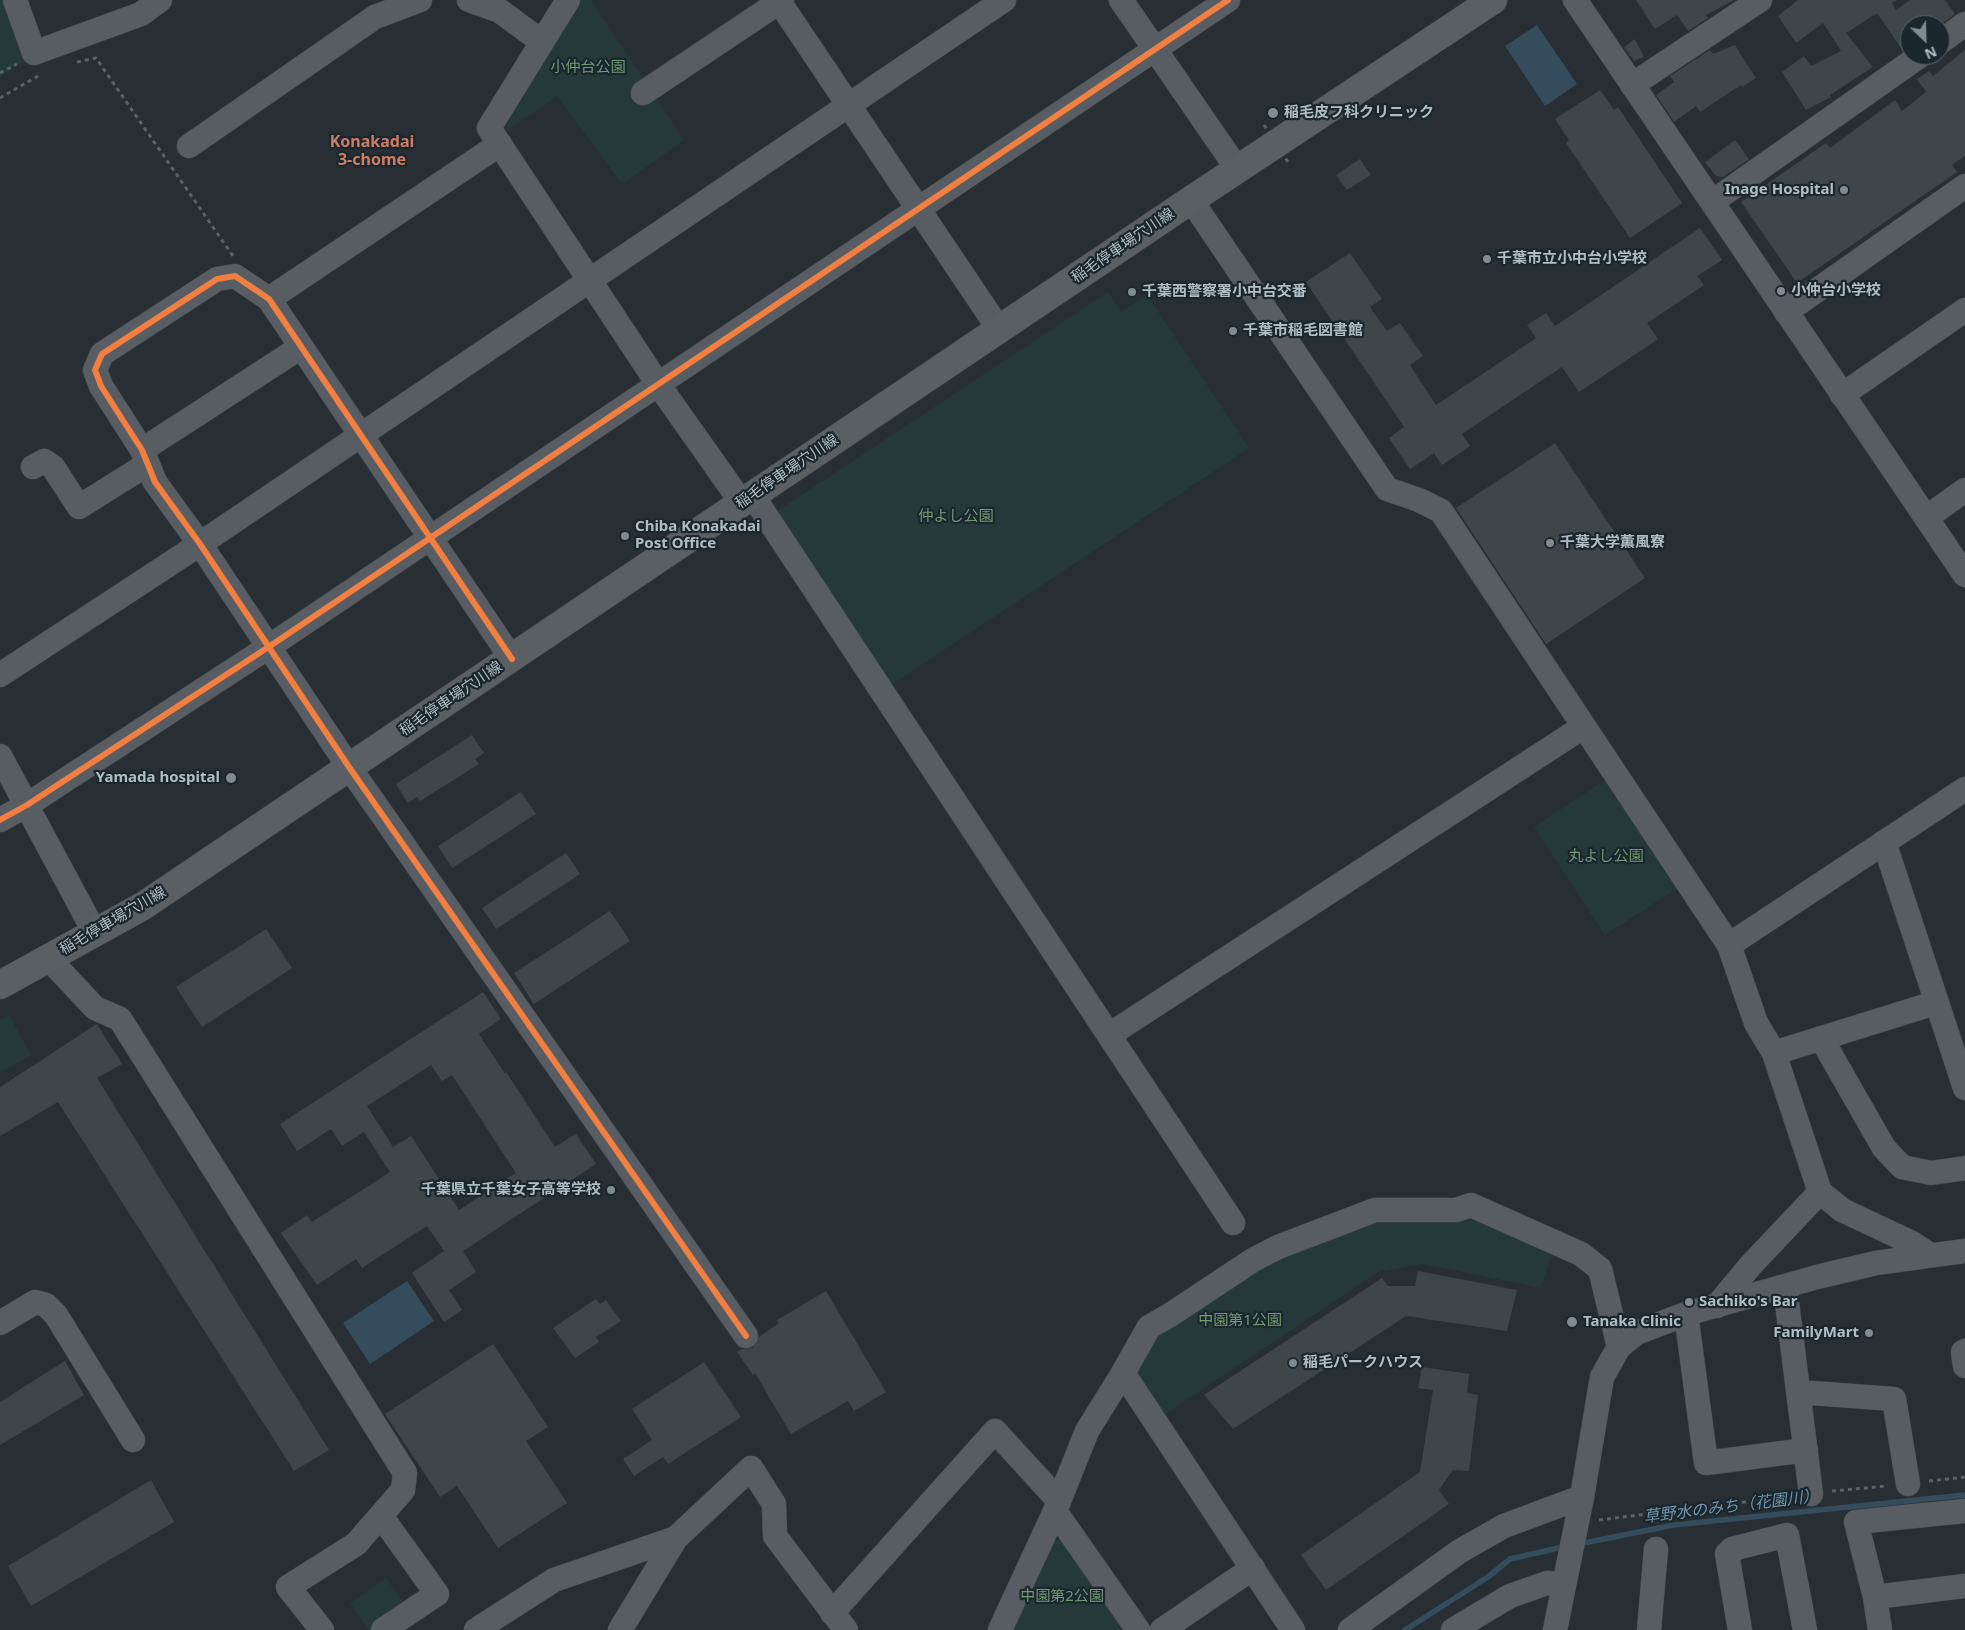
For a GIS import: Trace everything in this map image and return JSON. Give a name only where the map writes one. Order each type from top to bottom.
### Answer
[{"type":"main road","name":"稲毛停車場穴川線","points":[[0,985],[143,906],[1238,170],[1481,3]]},
{"type":"street","points":[[15,0],[34,53],[141,14],[160,0]]},
{"type":"street","points":[[189,146],[375,17],[420,0]]},
{"type":"street","points":[[469,0],[500,11],[542,42]]},
{"type":"street","points":[[568,0],[489,128],[658,384],[747,499],[1109,1035],[1233,1223]]},
{"type":"street","points":[[0,675],[200,544],[1004,0]]},
{"type":"street","points":[[1121,0],[1238,170]]},
{"type":"street","points":[[0,820],[27,805],[270,646],[1228,0]]},
{"type":"street","points":[[1575,0],[1965,575]]},
{"type":"street","points":[[1632,85],[1760,0]]},
{"type":"street","points":[[643,94],[779,1],[999,329]]},
{"type":"street","points":[[1950,35],[1965,24]]},
{"type":"street","points":[[1712,202],[1907,65]]},
{"type":"street","points":[[269,299],[500,144]]},
{"type":"street","points":[[1786,312],[1965,186]]},
{"type":"street","points":[[1191,200],[1386,489],[1419,500],[1441,511],[1582,727],[1729,945],[1756,1023],[1774,1053],[1820,1192],[1842,1210],[1912,1243],[1930,1255]]},
{"type":"street","points":[[512,659],[269,299],[235,276],[217,279],[102,354],[95,370],[101,386],[144,457],[155,482],[270,646],[349,767],[746,1336]]},
{"type":"street","points":[[1842,395],[1965,310]]},
{"type":"street","points":[[33,467],[44,461],[53,467],[79,507],[144,457],[300,347]]},
{"type":"street","points":[[1926,518],[1965,490]]},
{"type":"street","points":[[1109,1035],[1582,727]]},
{"type":"street","points":[[0,756],[95,933]]},
{"type":"street","points":[[1729,945],[1965,789]]},
{"type":"street","points":[[1884,842],[1965,1088]]},
{"type":"street","points":[[48,958],[94,1008],[120,1019],[405,1473],[403,1490],[356,1544],[288,1587],[322,1630]]},
{"type":"street","points":[[1774,1053],[1936,1003]]},
{"type":"street","points":[[1821,1038],[1884,1148],[1902,1167],[1931,1173],[1965,1168]]},
{"type":"street","points":[[1717,1306],[1750,1266],[1820,1192]]},
{"type":"street","points":[[1000,1630],[1057,1506],[1087,1431],[1149,1327],[1253,1260],[1278,1247],[1375,1210],[1456,1210],[1471,1205],[1581,1254],[1600,1269],[1619,1348]]},
{"type":"street","points":[[1555,1630],[1582,1497],[1602,1377],[1619,1348],[1636,1333],[1686,1314],[1817,1277],[1876,1263],[1965,1251]]},
{"type":"street","points":[[1785,1287],[1811,1494]]},
{"type":"street","points":[[0,1323],[35,1302],[46,1305],[56,1314],[133,1440]]},
{"type":"street","points":[[1686,1314],[1706,1464],[1806,1450]]},
{"type":"street","points":[[1965,1351],[1963,1352],[1965,1366]]},
{"type":"street","points":[[1123,1373],[1293,1630]]},
{"type":"street","points":[[1798,1392],[1894,1399],[1908,1484]]},
{"type":"street","points":[[620,1630],[676,1538],[751,1468],[774,1504],[775,1536],[839,1622],[994,1431],[1057,1506],[1138,1630]]},
{"type":"street","points":[[1350,1630],[1460,1551],[1504,1526],[1582,1497]]},
{"type":"street","points":[[1880,1630],[1875,1597],[1856,1522],[1965,1511]]},
{"type":"street","points":[[381,1516],[437,1594],[383,1630]]},
{"type":"street","points":[[1740,1630],[1727,1554],[1732,1549],[1787,1536],[1805,1630]]},
{"type":"street","points":[[476,1630],[554,1580],[676,1538]]},
{"type":"street","points":[[1650,1630],[1656,1549]]},
{"type":"street","points":[[1162,1630],[1252,1568]]},
{"type":"street","points":[[1453,1630],[1510,1596],[1565,1576]]},
{"type":"street","points":[[1875,1597],[1965,1586]]},
{"type":"path","points":[[69,64],[96,58],[236,261],[235,276]]},
{"type":"path","points":[[0,98],[43,73]]},
{"type":"path","points":[[1264,125],[1288,162]]},
{"type":"path","points":[[1576,1523],[1965,1477]]},
{"type":"green space","points":[[0,0],[9,0],[29,60],[15,66],[0,78]]},
{"type":"green space","name":"小仲台公園","points":[[579,0],[591,0],[684,140],[622,184],[557,96],[508,130],[504,115]]},
{"type":"green space","name":"仲よし公園","points":[[1108,292],[1121,312],[1147,295],[1249,448],[891,685],[776,512]]},
{"type":"green space","name":"丸よし公園","points":[[1608,778],[1679,887],[1605,935],[1534,827]]},
{"type":"green space","points":[[9,1015],[31,1055],[0,1073],[0,1020]]},
{"type":"green space","name":"中園第1公園","points":[[1467,1213],[1542,1243],[1551,1256],[1541,1288],[1423,1264],[1378,1272],[1164,1415],[1137,1371],[1156,1334],[1260,1265],[1375,1217]]},
{"type":"green space","name":"中園第2公園","points":[[1061,1540],[1127,1630],[1009,1630],[1051,1541]]},
{"type":"green space","points":[[386,1578],[407,1608],[376,1630],[369,1630],[350,1603]]},
{"type":"water","points":[[1537,25],[1577,84],[1545,106],[1505,46]]},
{"type":"water","points":[[407,1281],[434,1321],[370,1364],[343,1323]]},
{"type":"building","points":[[1636,0],[1734,0],[1706,15],[1708,18],[1688,31],[1677,15],[1655,29]]},
{"type":"building","points":[[1798,0],[1897,0],[1892,3],[1896,10],[1910,0],[1945,0],[1955,14],[1950,18],[1950,15],[1900,15],[1900,47],[1877,13],[1846,33],[1873,67],[1830,95],[1831,97],[1806,110],[1782,72],[1804,56],[1811,66],[1841,51],[1823,23],[1796,43],[1778,16]]},
{"type":"building","points":[[1635,39],[1644,57],[1634,61],[1624,47]]},
{"type":"building","points":[[1735,45],[1756,78],[1742,87],[1741,85],[1700,112],[1696,106],[1674,122],[1656,95],[1674,82],[1670,76],[1710,50],[1713,54]]},
{"type":"building","name":"Inage Hospital","points":[[1965,50],[1965,156],[1952,165],[1957,172],[1797,283],[1741,202],[1826,143],[1830,148],[1895,100],[1902,111],[1926,92],[1917,79],[1929,71],[1933,76],[1947,65],[1950,65],[1950,62]]},
{"type":"building","points":[[1600,90],[1614,110],[1618,107],[1682,203],[1630,238],[1566,143],[1569,140],[1555,119]]},
{"type":"building","points":[[1735,140],[1749,159],[1723,177],[1716,176],[1705,162]]},
{"type":"building","points":[[1360,159],[1371,175],[1347,190],[1336,175]]},
{"type":"building","points":[[1700,228],[1722,260],[1697,276],[1704,285],[1647,323],[1658,339],[1579,392],[1562,367],[1462,434],[1470,446],[1442,465],[1434,453],[1410,469],[1389,438],[1404,427],[1306,282],[1350,253],[1382,299],[1370,307],[1387,331],[1400,323],[1423,356],[1410,365],[1436,405],[1536,338],[1527,325],[1546,313],[1555,326]]},
{"type":"building","name":"千葉大学薫風寮","points":[[1555,443],[1645,578],[1546,644],[1456,508]]},
{"type":"building","points":[[472,735],[484,753],[475,759],[479,764],[420,801],[417,797],[408,803],[396,784]]},
{"type":"building","points":[[521,792],[536,814],[452,868],[438,846]]},
{"type":"building","points":[[566,853],[580,874],[496,929],[482,908]]},
{"type":"building","points":[[610,911],[630,941],[534,1004],[514,973]]},
{"type":"building","points":[[266,929],[292,968],[202,1027],[176,987]]},
{"type":"building","points":[[483,992],[501,1019],[479,1034],[505,1074],[506,1072],[555,1147],[576,1134],[596,1164],[463,1251],[476,1272],[449,1290],[462,1310],[444,1322],[412,1273],[444,1251],[427,1226],[362,1268],[356,1259],[317,1285],[281,1233],[307,1215],[312,1222],[390,1172],[364,1132],[342,1146],[331,1129],[297,1151],[280,1124]],"holes":[[[431,1065],[442,1081],[452,1075],[516,1173],[459,1210],[411,1136],[393,1147],[367,1106]]]},
{"type":"building","points":[[97,1024],[122,1064],[97,1078],[329,1450],[294,1471],[58,1102],[0,1136],[0,1087]]},
{"type":"building","name":"稲毛パークハウス","points":[[1418,1271],[1517,1290],[1507,1331],[1406,1316],[1233,1429],[1204,1395],[1382,1278],[1388,1286],[1415,1286]]},
{"type":"building","points":[[826,1291],[886,1392],[854,1411],[848,1401],[791,1434],[755,1373],[753,1375],[737,1352],[742,1349],[753,1348],[759,1337],[779,1323],[777,1320]]},
{"type":"building","points":[[596,1299],[600,1304],[606,1300],[621,1321],[596,1337],[599,1342],[575,1358],[553,1328]]},
{"type":"building","points":[[493,1344],[548,1427],[526,1441],[567,1503],[498,1548],[457,1486],[440,1497],[385,1414]]},
{"type":"building","points":[[65,1361],[84,1395],[0,1445],[0,1402]]},
{"type":"building","points":[[704,1362],[741,1417],[668,1464],[663,1457],[634,1476],[623,1459],[652,1440],[632,1409]]},
{"type":"building","name":"稲毛パークハウス","points":[[1422,1367],[1469,1374],[1467,1393],[1478,1395],[1469,1471],[1453,1470],[1439,1490],[1449,1504],[1326,1590],[1301,1555],[1420,1472],[1433,1390],[1418,1388]]},
{"type":"building","points":[[151,1480],[174,1522],[31,1606],[8,1566]]},
{"type":"waterway","name":"草野水のみち（花園川）","points":[[1579,1544],[1674,1525],[1965,1495]]},
{"type":"waterway","name":"草野水のみち（花園川）","points":[[1405,1630],[1488,1577],[1510,1559],[1567,1546]]},
{"type":"cycle path","points":[[0,820],[27,805],[270,646],[1228,0]]},
{"type":"cycle path","points":[[512,659],[269,299],[235,276],[217,279],[102,354],[95,370],[101,386],[142,450],[155,482],[200,544],[349,767],[746,1336]]},
{"type":"place","name":"稲毛皮フ科クリニック","points":[[1273,113]]},
{"type":"place","name":"Inage Hospital","points":[[1844,190]]},
{"type":"place","name":"千葉市立小中台小学校","points":[[1487,259]]},
{"type":"place","name":"小仲台小学校","points":[[1781,291]]},
{"type":"place","name":"千葉西警察署小中台交番","points":[[1132,292]]},
{"type":"place","name":"千葉市稲毛図書館","points":[[1233,331]]},
{"type":"place","name":"Chiba Konakadai Post Office","points":[[625,536]]},
{"type":"place","name":"千葉大学薫風寮","points":[[1550,543]]},
{"type":"place","name":"Yamada hospital","points":[[231,778]]},
{"type":"place","name":"千葉県立千葉女子高等学校","points":[[611,1190]]},
{"type":"place","name":"Sachiko's Bar","points":[[1689,1302]]},
{"type":"place","name":"Tanaka Clinic","points":[[1572,1322]]},
{"type":"place","name":"FamilyMart","points":[[1869,1333]]},
{"type":"place","name":"稲毛パークハウス","points":[[1293,1363]]},
{"type":"district","name":"Konakadai 3-chome","points":[[372,151]]}]
